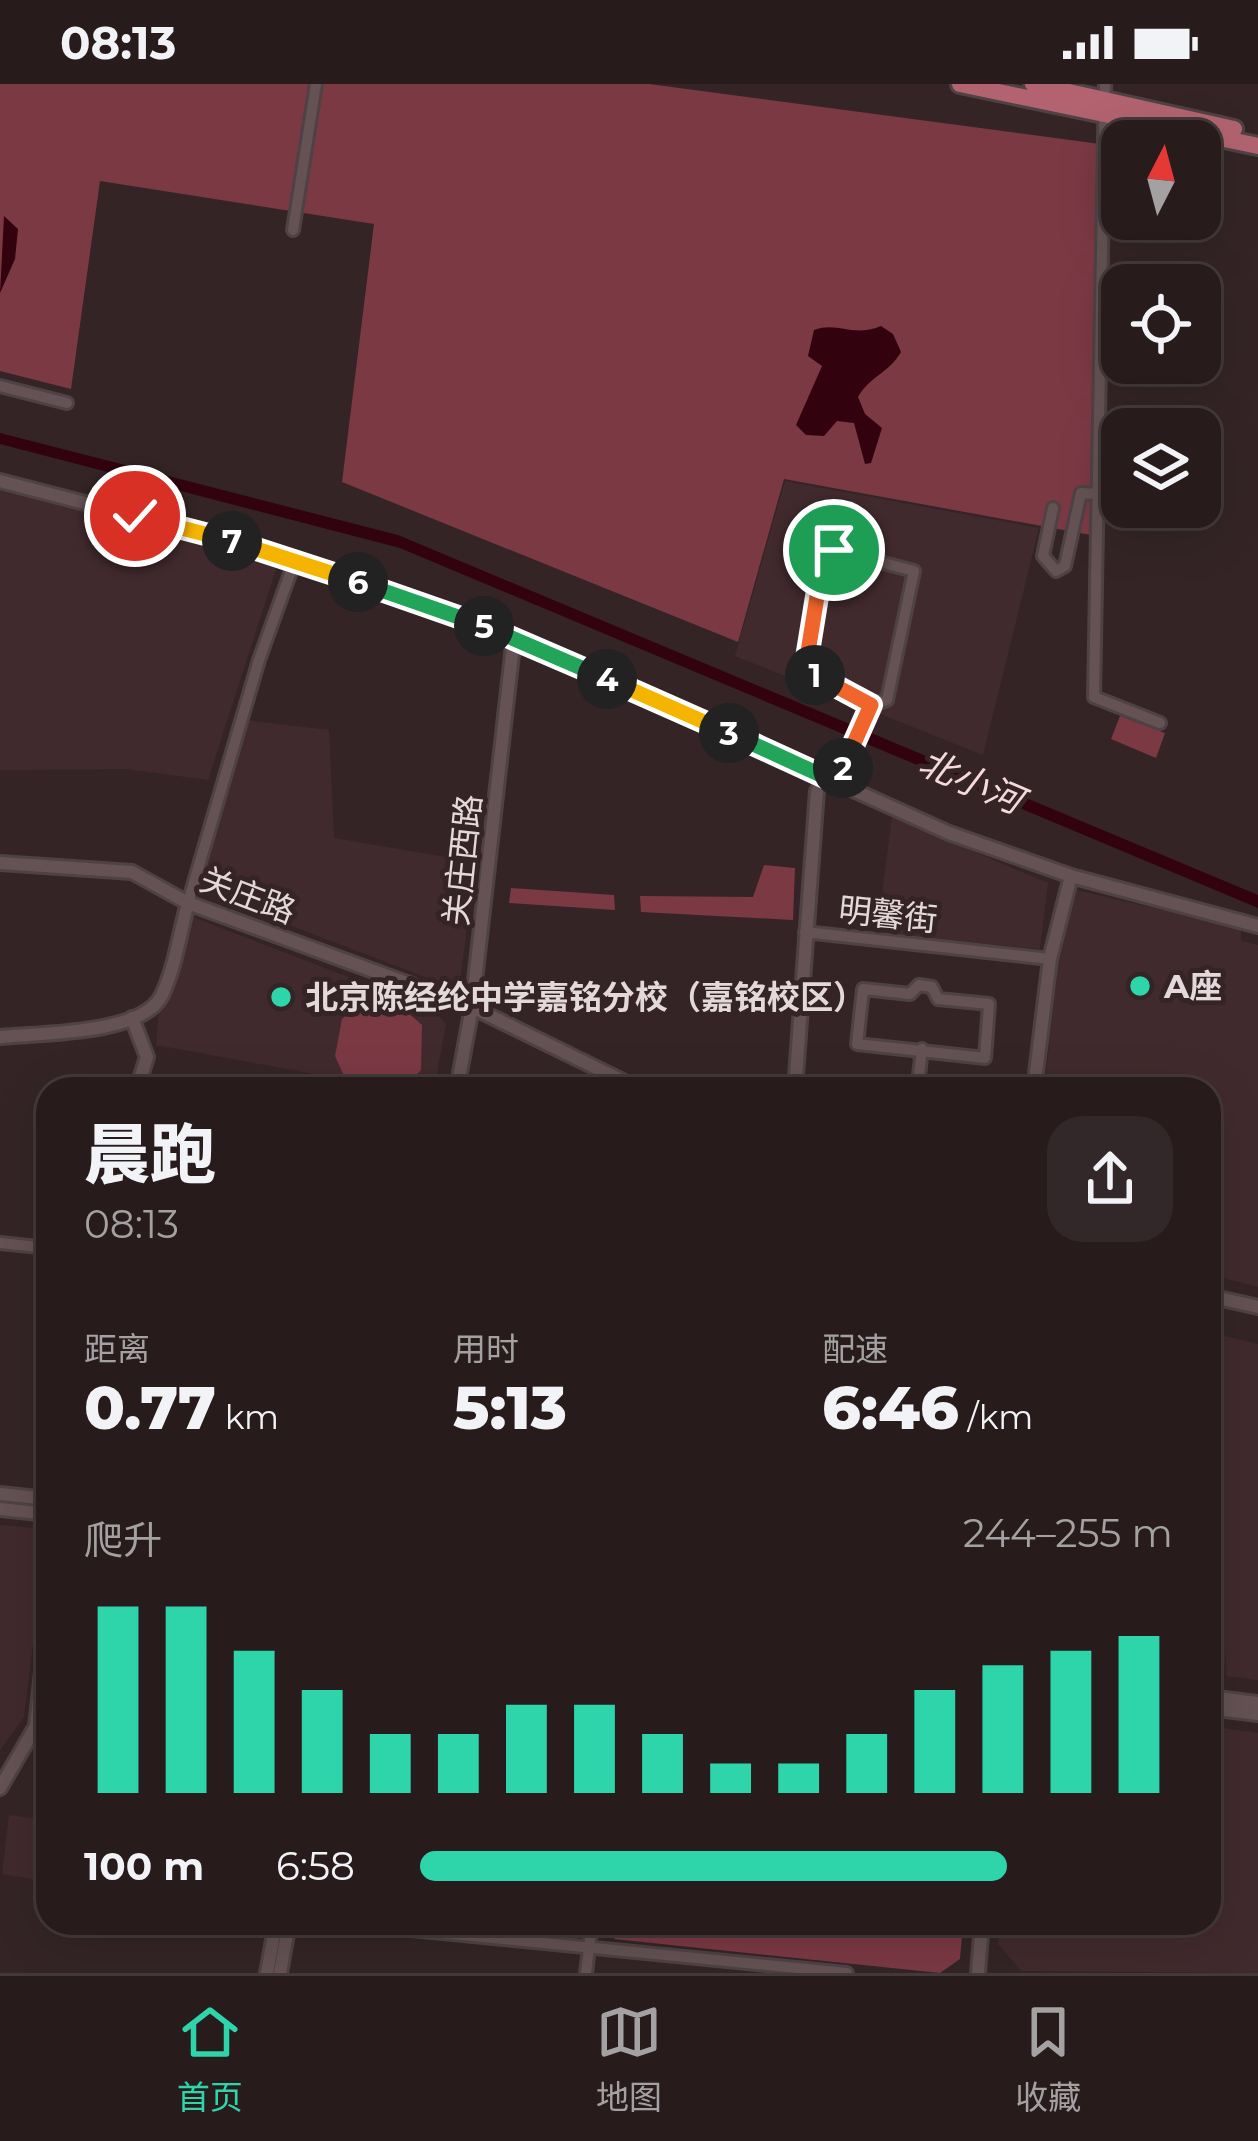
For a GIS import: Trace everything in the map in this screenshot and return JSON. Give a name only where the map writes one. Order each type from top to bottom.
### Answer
[{"type":"main road","points":[[960,84],[1104,99],[1258,146]]},
{"type":"main road","points":[[1033,84],[1258,134]]},
{"type":"street","points":[[293,230],[316,84]]},
{"type":"street","points":[[1104,99],[1094,697],[1160,723]]},
{"type":"street","points":[[0,386],[68,403]]},
{"type":"street","points":[[0,482],[295,560],[514,637],[949,833],[1071,876],[1258,926]]},
{"type":"street","points":[[1053,508],[1043,556],[1056,571],[1065,566],[1081,493],[1097,494]]},
{"type":"street","points":[[836,782],[871,705],[887,700],[914,572],[834,550],[822,566],[806,664],[815,675],[871,705]]},
{"type":"street","points":[[0,1037],[118,1026],[161,999],[259,660],[295,560]]},
{"type":"street","name":"关庄西路","points":[[459,1077],[472,1007],[514,637]]},
{"type":"street","points":[[805,932],[817,791]]},
{"type":"street","name":"关庄路","points":[[0,863],[132,872],[188,903],[472,1007],[615,1077]]},
{"type":"street","points":[[1035,1077],[1050,958],[1071,876]]},
{"type":"street","name":"明馨街","points":[[796,1077],[805,932],[1050,958]]},
{"type":"street","points":[[919,985],[932,987],[938,998],[989,1004],[985,1058],[922,1049],[857,1044],[863,988],[910,994],[919,985]]},
{"type":"street","points":[[132,1018],[147,1057],[141,1077]]},
{"type":"street","points":[[922,1049],[923,1077]]},
{"type":"street","points":[[0,1243],[36,1247]]},
{"type":"street","points":[[1221,1299],[1258,1307]]},
{"type":"street","points":[[0,1494],[36,1498]]},
{"type":"street","points":[[0,1509],[36,1513]]},
{"type":"street","points":[[1221,1698],[1258,1703]]},
{"type":"street","points":[[1221,1709],[1258,1714]]},
{"type":"street","points":[[0,1788],[36,1726]]},
{"type":"street","points":[[267,1973],[274,1935]]},
{"type":"street","points":[[280,1973],[288,1935]]},
{"type":"street","points":[[461,1935],[847,1973]]},
{"type":"street","points":[[586,1973],[591,1935]]},
{"type":"street","points":[[978,1973],[981,1935]]},
{"type":"shaded area","points":[[0,84],[649,84],[1100,144],[1091,535],[784,479],[738,642],[342,482],[374,224],[100,181],[71,389],[0,371]]},
{"type":"shaded area","points":[[785,481],[1039,528],[983,755],[735,656]]},
{"type":"shaded area","points":[[0,490],[278,563],[208,780],[127,769],[0,770]]},
{"type":"shaded area","points":[[1120,716],[1165,733],[1156,758],[1111,739]]},
{"type":"shaded area","points":[[244,720],[329,730],[334,838],[475,862],[459,990],[198,890]]},
{"type":"shaded area","points":[[892,817],[1048,883],[1040,949],[877,933]]},
{"type":"shaded area","points":[[764,865],[795,868],[793,920],[641,912],[640,896],[753,897]]},
{"type":"shaded area","points":[[511,888],[614,895],[615,910],[509,903]]},
{"type":"shaded area","points":[[1067,888],[1241,928],[1241,941],[1258,945],[1258,1287],[1221,1277],[1221,1077],[1045,1077]]},
{"type":"shaded area","name":"北京陈经纶中学嘉铭分校（嘉铭校区）","points":[[190,916],[431,1009],[446,1024],[436,1077],[331,1077],[156,1045],[159,1009]]},
{"type":"shaded area","points":[[364,1002],[406,1011],[422,1025],[421,1070],[414,1077],[344,1076],[335,1056],[342,1019]]},
{"type":"shaded area","points":[[1221,1335],[1258,1344],[1258,1680],[1226,1676],[1226,1649],[1224,1676]]},
{"type":"shaded area","points":[[0,1525],[36,1528],[36,1619],[24,1717],[0,1750]]},
{"type":"shaded area","points":[[1221,1728],[1258,1733],[1258,1973],[1021,1971],[998,1944],[999,1935],[1221,1935]]},
{"type":"shaded area","points":[[9,1815],[36,1819],[36,1880],[2,1874]]},
{"type":"shaded area","points":[[614,1935],[962,1935],[960,1959],[940,1973],[614,1939]]},
{"type":"water","points":[[4,216],[18,229],[15,259],[0,293]]},
{"type":"water","points":[[881,326],[893,334],[901,352],[858,397],[865,414],[882,428],[871,463],[865,464],[854,423],[837,421],[824,436],[806,435],[796,425],[822,366],[808,356],[814,330]]},
{"type":"water","name":"北小河","points":[[0,433],[398,535],[1258,895],[1258,908],[400,548],[0,444]]},
{"type":"place","name":"A座","points":[[1140,986]]},
{"type":"place","name":"北京陈经纶中学嘉铭分校（嘉铭校区）","points":[[281,997]]},
{"type":"route","points":[[135,516],[271,551],[514,637],[836,782],[871,705],[815,675],[806,664],[822,566],[834,550]]}]
